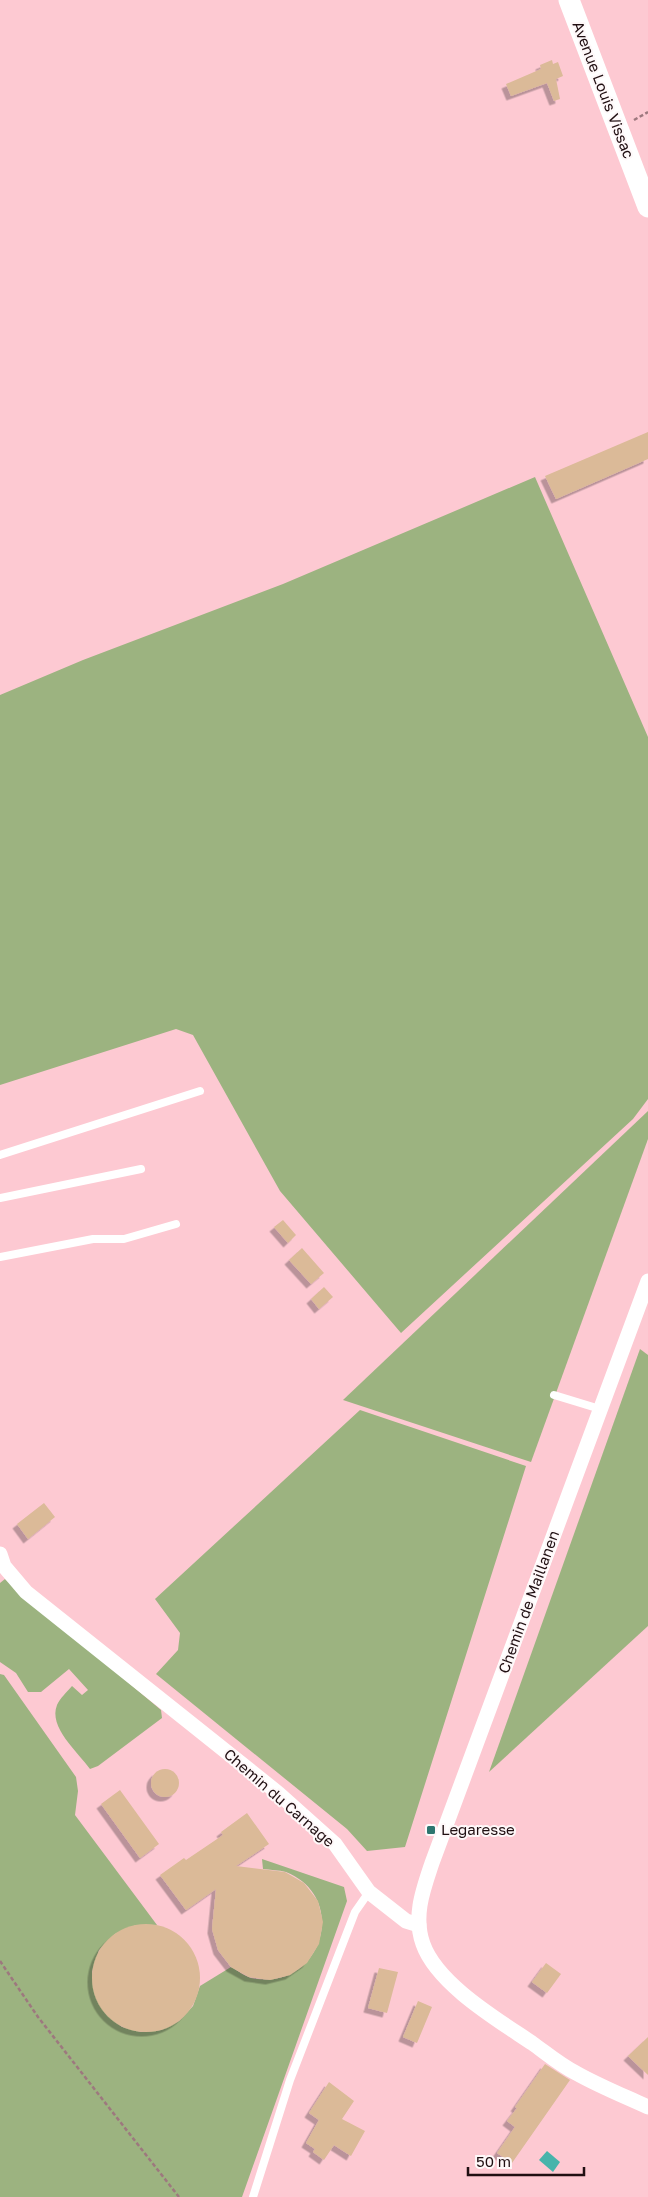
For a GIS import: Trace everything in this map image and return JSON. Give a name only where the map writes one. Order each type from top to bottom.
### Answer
[{"type":"main road","name":"Avenue Louis Vissac","points":[[569,0],[648,208]]},
{"type":"street","name":"Chemin de Maillanen","points":[[419,1925],[419,1902],[432,1863],[648,1281]]},
{"type":"street","name":"Chemin du Carnage","points":[[0,1554],[4,1566],[26,1592],[278,1793],[335,1844],[368,1892],[406,1921],[419,1925]]},
{"type":"street","points":[[419,1925],[424,1945],[434,1963],[454,1985],[478,2005],[574,2072],[648,2107]]},
{"type":"lane","points":[[0,1156],[200,1091]]},
{"type":"lane","points":[[0,1198],[141,1169]]},
{"type":"lane","points":[[0,1257],[93,1239],[124,1239],[176,1224]]},
{"type":"lane","points":[[554,1395],[600,1409]]},
{"type":"lane","points":[[253,2197],[290,2080],[355,1912],[368,1892]]},
{"type":"path","points":[[0,1961],[38,2017],[179,2197]]},
{"type":"green space","points":[[535,477],[648,737],[648,1099],[633,1119],[401,1333],[280,1191],[193,1035],[176,1029],[0,1085],[0,695],[83,660],[283,584]]},
{"type":"green space","points":[[648,1111],[648,1139],[531,1462],[343,1400]]},
{"type":"green space","points":[[640,1349],[648,1355],[648,1626],[489,1772]]},
{"type":"green space","points":[[360,1410],[526,1466],[405,1847],[367,1851],[347,1829],[156,1674],[178,1650],[180,1633],[155,1599]]},
{"type":"green space","points":[[5,1579],[161,1710],[162,1718],[98,1766],[90,1769],[60,1730],[55,1713],[58,1702],[72,1686],[82,1695],[88,1690],[69,1669],[41,1692],[28,1692],[16,1673],[0,1662],[0,1583]]},
{"type":"green space","points":[[0,1674],[4,1675],[76,1777],[78,1791],[75,1815],[157,1925],[136,1925],[115,1934],[99,1950],[92,1972],[95,1995],[106,2014],[122,2027],[141,2032],[161,2030],[179,2021],[193,2006],[200,1986],[231,1967],[251,1978],[275,1979],[295,1971],[310,1958],[319,1940],[322,1921],[318,1902],[306,1885],[286,1872],[263,1869],[262,1859],[344,1887],[347,1901],[242,2197],[0,2197]]},
{"type":"water","points":[[547,2151],[560,2162],[553,2172],[539,2160]]},
{"type":"building","points":[[552,60],[553,64],[558,62],[563,76],[556,79],[560,99],[554,101],[547,83],[511,96],[506,84],[541,69],[540,65]]},
{"type":"building","points":[[648,432],[648,459],[556,499],[545,476]]},
{"type":"building","points":[[283,1220],[296,1235],[288,1243],[274,1227]]},
{"type":"building","points":[[302,1248],[324,1273],[311,1284],[289,1260]]},
{"type":"building","points":[[324,1287],[333,1297],[319,1309],[311,1299]]},
{"type":"building","points":[[44,1503],[55,1517],[28,1539],[17,1524]]},
{"type":"building","points":[[165,1769],[175,1773],[179,1783],[175,1793],[165,1797],[155,1793],[151,1783],[155,1773]]},
{"type":"building","points":[[120,1790],[159,1844],[140,1858],[101,1804]]},
{"type":"building","points":[[247,1813],[269,1844],[236,1866],[285,1872],[304,1883],[318,1901],[323,1922],[319,1944],[307,1963],[290,1975],[270,1980],[249,1977],[231,1967],[218,1950],[212,1929],[216,1889],[186,1910],[160,1875],[223,1835],[221,1832]]},
{"type":"building","points":[[146,1924],[156,1925],[176,1933],[184,1940],[191,1948],[199,1968],[199,1988],[191,2008],[184,2016],[176,2023],[156,2031],[146,2032],[136,2031],[116,2023],[108,2016],[101,2008],[93,1988],[92,1978],[93,1968],[101,1948],[108,1940],[116,1933],[136,1925]]},
{"type":"building","points":[[546,1963],[561,1974],[547,1993],[532,1982]]},
{"type":"building","points":[[379,1968],[398,1972],[387,2013],[368,2008]]},
{"type":"building","points":[[418,2001],[432,2007],[417,2043],[403,2037]]},
{"type":"building","points":[[648,2037],[648,2075],[628,2056]]},
{"type":"building","points":[[545,2064],[570,2080],[512,2163],[497,2153],[515,2127],[507,2121]]},
{"type":"building","points":[[329,2082],[354,2101],[342,2119],[365,2131],[351,2156],[334,2145],[324,2160],[313,2152],[315,2149],[306,2143],[319,2120],[309,2113]]},
{"type":"place","name":"Legaresse","points":[[431,1830]]}]
